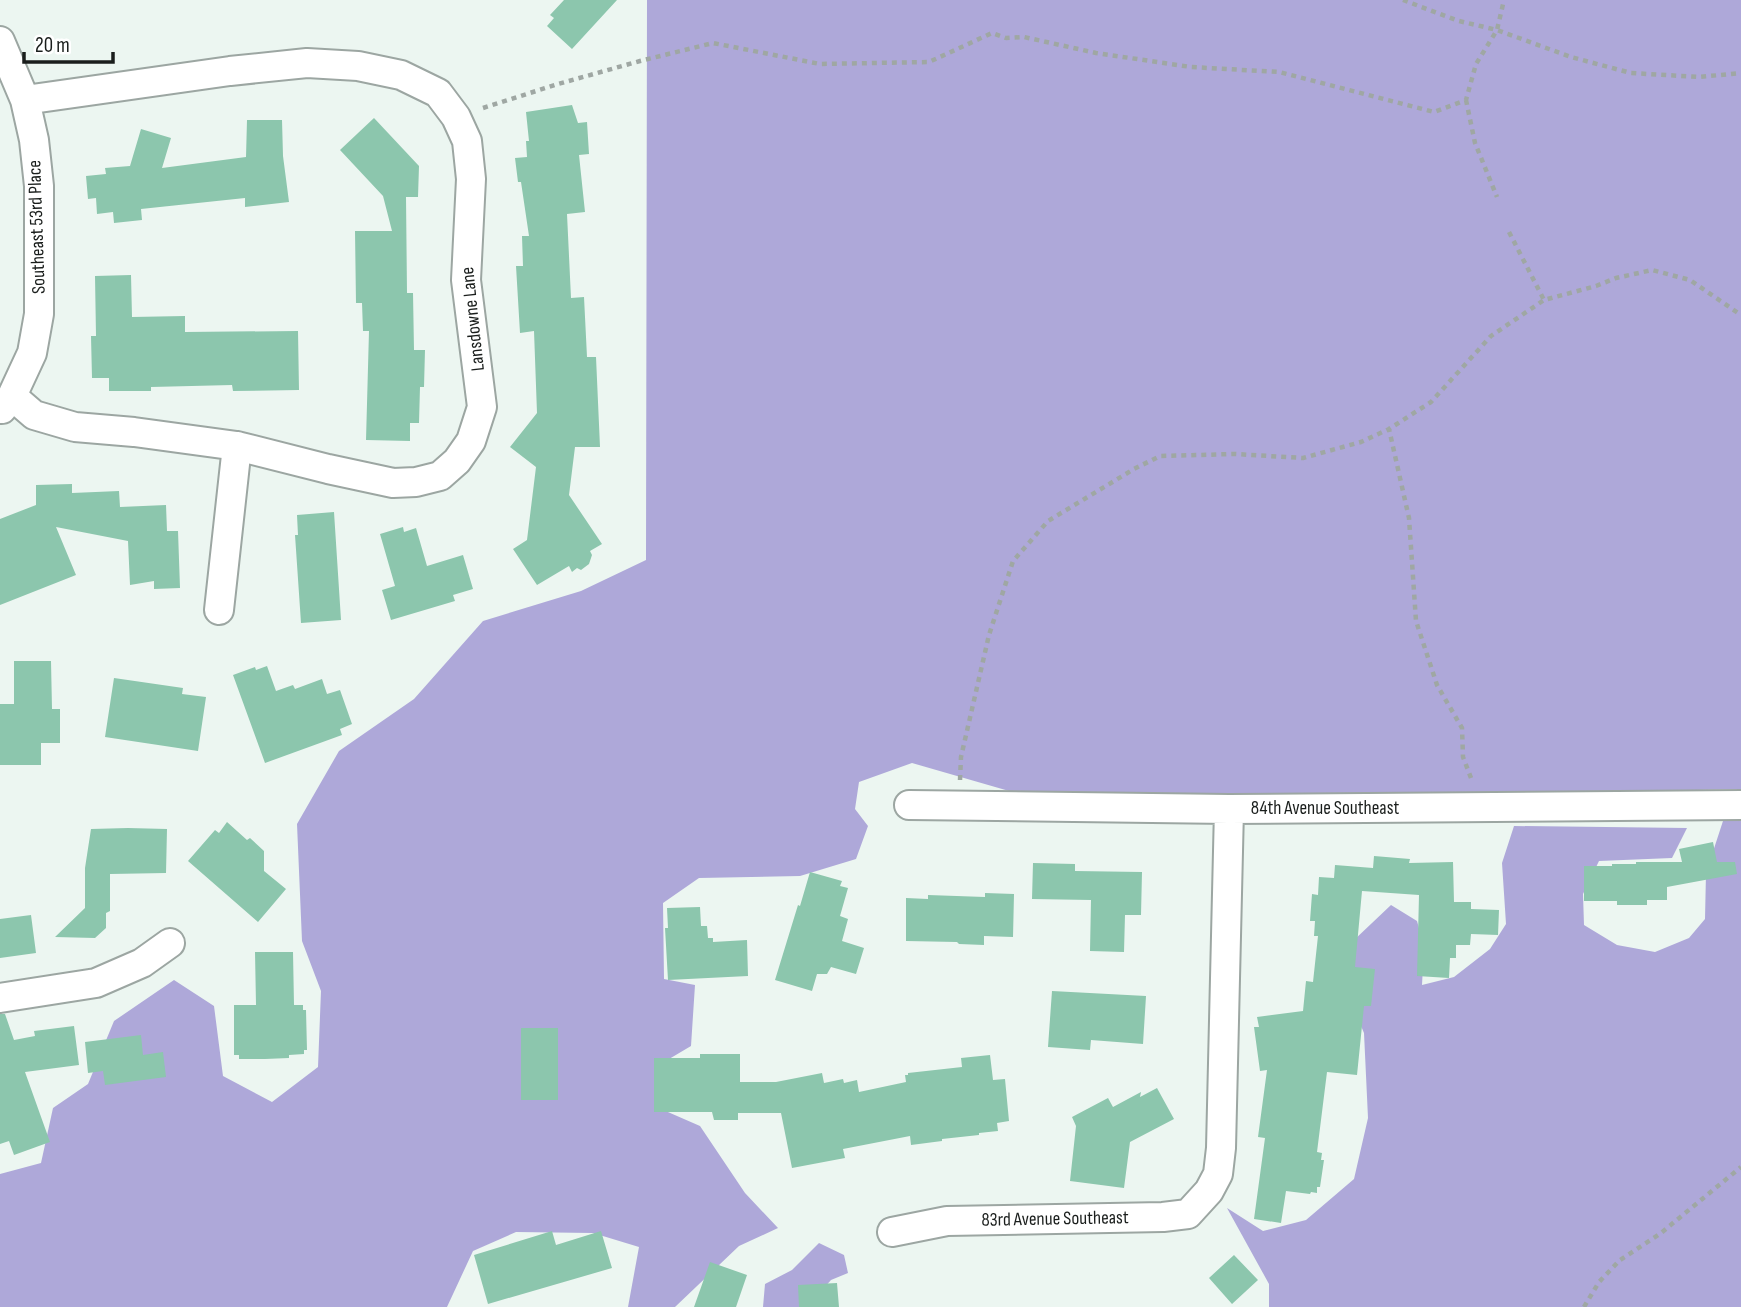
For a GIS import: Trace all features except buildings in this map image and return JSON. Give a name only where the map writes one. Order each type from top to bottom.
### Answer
[{"type":"street","name":"Southeast 53rd Place","points":[[0,41],[25,100],[34,140],[39,186],[39,314],[32,353],[6,403]]},
{"type":"street","name":"Lansdowne Lane","points":[[6,403],[34,415],[75,427],[237,446],[328,470],[393,483],[416,482],[440,476],[457,461],[471,441],[482,407],[466,280],[471,179],[467,141],[456,117],[438,93],[401,75],[358,66],[307,63],[25,100]]},
{"type":"street","points":[[219,610],[237,446]]},
{"type":"street","name":"84th Avenue Southeast","points":[[909,805],[1229,809],[1741,805]]},
{"type":"street","name":"83rd Avenue Southeast","points":[[892,1232],[947,1221],[1163,1217],[1188,1214],[1209,1191],[1218,1174],[1221,1148],[1229,809]]},
{"type":"street","points":[[0,999],[96,983],[142,963],[170,943]]},
{"type":"path","points":[[1403,0],[1571,57],[1631,73],[1699,77],[1741,73]]},
{"type":"path","points":[[1497,197],[1475,143],[1466,100],[1476,64],[1497,30],[1504,0]]},
{"type":"path","points":[[456,117],[558,83],[713,43],[820,64],[929,62],[992,33],[1006,38],[1024,37],[1096,53],[1191,67],[1279,72],[1434,112],[1466,100]]},
{"type":"path","points":[[1509,232],[1544,300]]},
{"type":"path","points":[[959,805],[961,757],[989,635],[1013,561],[1048,521],[1104,486],[1160,456],[1235,454],[1303,458],[1361,442],[1390,429],[1431,402],[1491,337],[1544,300],[1616,278],[1652,270],[1690,280],[1741,315]]},
{"type":"path","points":[[1390,429],[1409,518],[1416,621],[1437,685],[1462,728],[1463,757],[1482,807]]},
{"type":"path","points":[[1584,1307],[1599,1282],[1620,1260],[1661,1233],[1741,1167]]},
{"type":"shaded area","points":[[647,0],[1741,0],[1741,789],[1567,793],[1016,793],[912,763],[859,782],[855,809],[868,826],[856,859],[800,876],[699,878],[663,903],[664,979],[695,985],[691,1046],[664,1062],[661,1109],[700,1126],[745,1193],[778,1228],[739,1246],[675,1307],[628,1307],[639,1247],[593,1233],[516,1232],[473,1251],[447,1307],[0,1307],[0,1174],[41,1163],[53,1108],[88,1084],[114,1021],[174,980],[214,1006],[223,1076],[272,1102],[318,1067],[321,991],[302,941],[297,824],[339,751],[414,699],[483,621],[581,591],[646,560]]},
{"type":"shaded area","points":[[1741,820],[1741,1307],[1269,1307],[1269,1284],[1227,1208],[1263,1231],[1306,1220],[1354,1179],[1368,1118],[1364,1033],[1326,942],[1353,941],[1391,905],[1417,921],[1424,946],[1422,985],[1454,977],[1490,949],[1506,924],[1502,863],[1514,826],[1687,828],[1672,858],[1599,861],[1583,894],[1584,925],[1617,945],[1655,952],[1689,938],[1705,919],[1706,873],[1723,821]]},
{"type":"shaded area","points":[[819,1243],[844,1255],[848,1273],[831,1280],[807,1307],[763,1307],[765,1284],[792,1270]]}]
